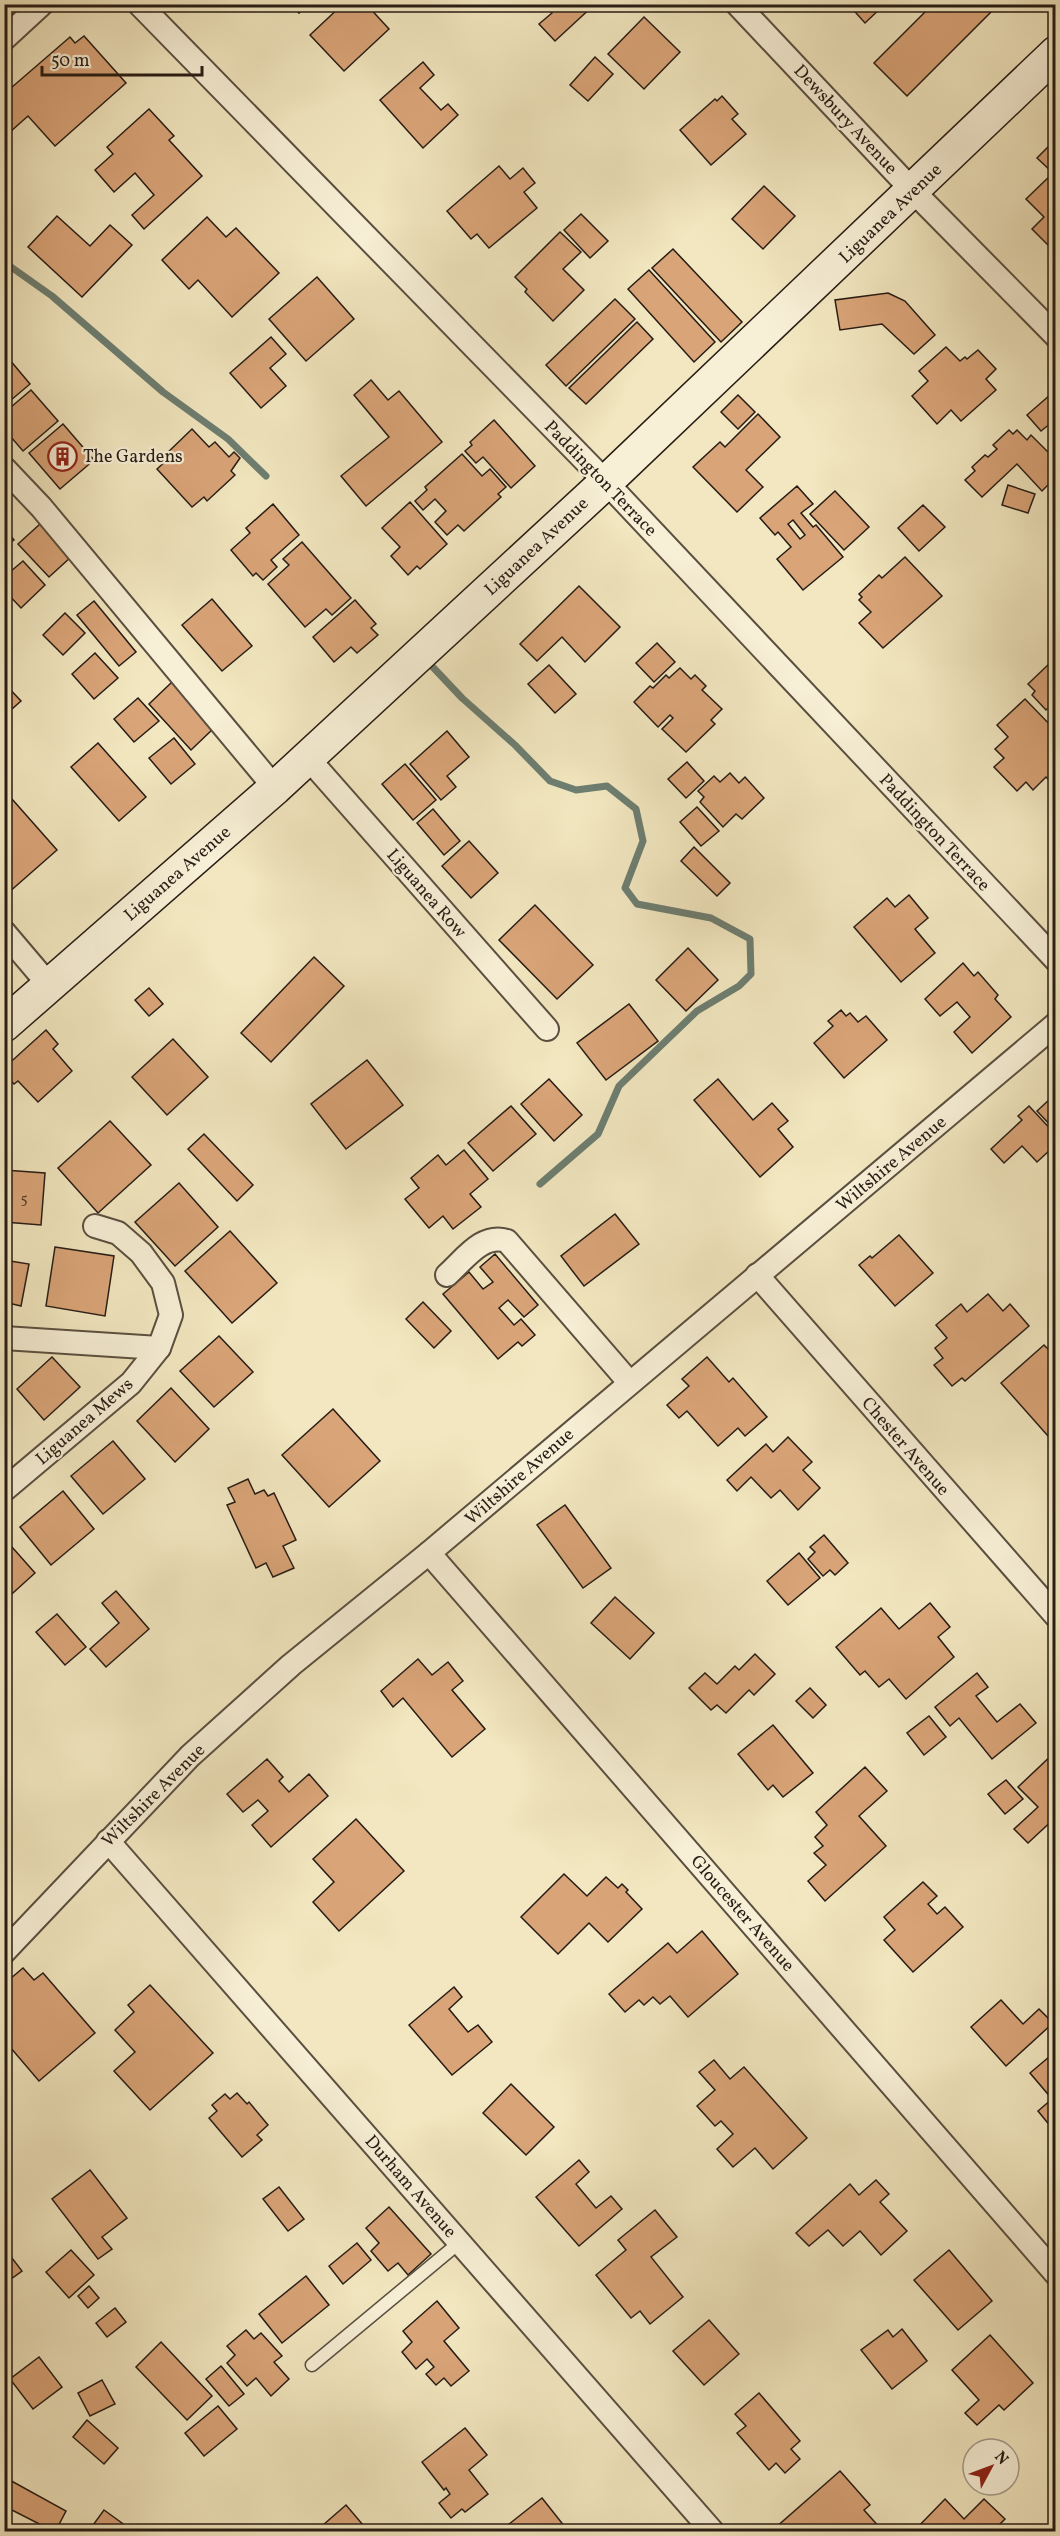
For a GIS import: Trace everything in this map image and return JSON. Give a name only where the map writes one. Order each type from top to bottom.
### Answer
[{"type":"main road","name":"Liguanea Avenue","points":[[4,1025],[275,788],[606,482],[1056,53]]},
{"type":"street","points":[[4,39],[42,4]]},
{"type":"street","name":"Paddington Terrace","points":[[139,4],[606,482],[1056,960]]},
{"type":"street","name":"Dewsbury Avenue","points":[[737,4],[913,191],[1056,336]]},
{"type":"street","points":[[4,468],[56,525],[275,788]]},
{"type":"street","name":"Liguanea Row","points":[[307,757],[547,1029]]},
{"type":"street","points":[[4,932],[49,985]]},
{"type":"street","name":"Wiltshire Avenue","points":[[4,1952],[190,1756],[282,1673],[429,1553],[1056,1024]]},
{"type":"street","name":"Liguanea Mews","points":[[4,1490],[130,1383],[159,1348],[171,1315],[163,1283],[141,1254],[118,1233],[95,1226]]},
{"type":"street","points":[[447,1275],[483,1242],[496,1238],[507,1241],[629,1382]]},
{"type":"street","name":"Chester Avenue","points":[[757,1275],[1056,1616]]},
{"type":"street","name":"Liguanea Mews","points":[[4,1338],[159,1348]]},
{"type":"street","name":"Gloucester Avenue","points":[[429,1553],[1056,2274]]},
{"type":"street","name":"Durham Avenue","points":[[108,1841],[712,2532]]},
{"type":"lane","points":[[312,2365],[460,2242]]},
{"type":"building","points":[[291,4],[307,4],[299,13]]},
{"type":"building","points":[[343,4],[366,4],[389,29],[344,71],[310,35]]},
{"type":"building","points":[[544,4],[595,4],[555,41],[539,24],[552,13]]},
{"type":"building","points":[[848,4],[885,4],[865,23]]},
{"type":"building","points":[[933,4],[999,4],[907,96],[874,63]]},
{"type":"building","points":[[644,17],[680,52],[644,89],[608,54]]},
{"type":"building","points":[[84,36],[126,83],[55,146],[28,116],[10,132],[4,127],[4,94],[70,37],[75,43]]},
{"type":"building","points":[[595,57],[613,74],[588,101],[570,85]]},
{"type":"building","points":[[423,62],[434,75],[420,88],[441,110],[448,104],[458,115],[423,148],[380,100]]},
{"type":"building","points":[[722,96],[738,114],[732,119],[746,134],[711,165],[680,130],[715,99],[717,101]]},
{"type":"building","points":[[149,109],[174,136],[169,140],[202,176],[144,229],[132,215],[154,195],[135,173],[114,192],[95,170],[113,154],[107,147]]},
{"type":"building","points":[[1055,140],[1056,240],[1049,246],[1032,229],[1044,217],[1026,199],[1053,173],[1037,158]]},
{"type":"building","points":[[499,166],[510,179],[523,168],[535,183],[524,192],[537,208],[489,248],[477,234],[471,239],[447,211]]},
{"type":"building","points":[[764,186],[795,216],[763,249],[732,219]]},
{"type":"building","points":[[581,214],[608,241],[590,258],[564,230]]},
{"type":"building","points":[[57,216],[90,246],[110,225],[132,245],[82,297],[28,247]]},
{"type":"building","points":[[207,217],[226,237],[236,228],[279,273],[232,317],[198,280],[189,289],[162,260]]},
{"type":"building","points":[[560,232],[581,252],[563,269],[584,290],[553,321],[525,292],[527,289],[515,277]]},
{"type":"building","points":[[673,249],[742,322],[721,342],[652,268]]},
{"type":"building","points":[[649,270],[715,342],[694,362],[628,289]]},
{"type":"building","points":[[317,277],[354,319],[306,361],[269,319]]},
{"type":"building","points":[[888,293],[905,301],[935,335],[914,354],[882,324],[840,330],[835,300]]},
{"type":"building","points":[[615,299],[635,319],[566,386],[546,365]]},
{"type":"building","points":[[637,322],[653,339],[586,404],[569,388]]},
{"type":"building","points":[[271,337],[286,354],[270,368],[286,386],[261,408],[230,373]]},
{"type":"building","points":[[946,347],[960,361],[965,357],[967,359],[978,350],[996,369],[986,379],[996,390],[961,421],[951,410],[937,424],[912,396],[928,381],[919,371]]},
{"type":"building","points":[[4,353],[30,384],[4,406]]},
{"type":"building","points":[[371,380],[388,400],[399,391],[442,442],[366,506],[341,476],[389,437],[354,395]]},
{"type":"building","points":[[31,390],[58,421],[23,451],[4,429],[4,413]]},
{"type":"building","points":[[738,395],[755,412],[738,429],[721,412]]},
{"type":"building","points":[[1050,395],[1056,401],[1056,419],[1041,431],[1027,415]]},
{"type":"building","points":[[758,414],[780,437],[746,470],[763,487],[737,512],[693,467],[720,442],[725,447]]},
{"type":"building","points":[[494,420],[535,466],[511,488],[483,457],[476,463],[465,451],[472,445],[470,442]]},
{"type":"building","name":"The Gardens","points":[[63,424],[94,460],[60,489],[29,453]]},
{"type":"building","points":[[192,429],[209,447],[215,442],[229,457],[234,452],[240,458],[231,471],[235,475],[207,501],[204,497],[192,507],[157,469],[168,459],[165,455]]},
{"type":"building","points":[[1009,430],[1013,434],[1017,430],[1027,440],[1031,435],[1056,460],[1056,477],[1042,491],[1017,464],[982,497],[965,480],[975,471],[972,467],[985,455],[988,457],[997,449],[993,445]]},
{"type":"building","points":[[462,454],[482,476],[490,469],[506,487],[498,494],[501,497],[464,531],[458,525],[447,535],[435,522],[446,511],[435,499],[423,510],[415,501],[427,490],[425,487]]},
{"type":"building","points":[[1008,485],[1035,494],[1028,513],[1002,505]]},
{"type":"building","points":[[797,486],[813,504],[801,513],[813,527],[816,525],[843,557],[803,590],[777,559],[791,547],[778,532],[775,535],[760,518]],"holes":[[[793,520],[805,535],[800,539],[788,524]]]},
{"type":"building","points":[[835,491],[869,527],[844,550],[810,514]]},
{"type":"building","points":[[410,502],[447,544],[420,569],[417,566],[408,575],[391,556],[400,547],[382,528]]},
{"type":"building","points":[[273,504],[299,535],[271,560],[277,567],[263,580],[256,573],[253,576],[231,550],[250,533],[246,528]]},
{"type":"building","points":[[923,505],[945,527],[919,551],[898,528]]},
{"type":"building","points":[[40,524],[71,557],[49,577],[18,544]]},
{"type":"building","points":[[4,528],[14,540],[4,548]]},
{"type":"building","points":[[302,542],[351,598],[332,615],[326,609],[305,627],[268,584],[289,565],[283,559]]},
{"type":"building","points":[[905,557],[942,596],[883,648],[859,623],[871,612],[859,600],[862,597],[859,594],[879,575],[882,578]]},
{"type":"building","points":[[23,561],[45,585],[21,608],[4,590],[4,577]]},
{"type":"building","points":[[579,586],[620,627],[585,662],[562,637],[537,661],[520,644]]},
{"type":"building","points":[[212,599],[252,646],[222,671],[182,625]]},
{"type":"building","points":[[355,600],[376,624],[371,628],[378,635],[357,653],[351,647],[334,662],[313,637]]},
{"type":"building","points":[[94,601],[136,652],[119,666],[77,615]]},
{"type":"building","points":[[65,613],[85,633],[63,655],[43,635]]},
{"type":"building","points":[[657,643],[675,662],[654,682],[636,663]]},
{"type":"building","points":[[95,653],[118,678],[94,699],[72,674]]},
{"type":"building","points":[[1050,663],[1056,669],[1056,701],[1046,710],[1032,695],[1035,691],[1028,684]]},
{"type":"building","points":[[549,665],[576,694],[555,713],[528,684]]},
{"type":"building","points":[[680,668],[691,679],[695,675],[706,686],[702,690],[722,709],[711,720],[715,724],[686,752],[662,729],[673,718],[670,715],[658,727],[634,702],[650,686],[653,688],[666,675],[669,678]]},
{"type":"building","points":[[172,682],[214,728],[191,750],[149,704]]},
{"type":"building","points":[[4,683],[21,701],[4,716]]},
{"type":"building","points":[[138,698],[159,721],[134,742],[114,719]]},
{"type":"building","points":[[1025,699],[1056,731],[1056,782],[1053,784],[1046,777],[1033,790],[1026,782],[1017,791],[994,767],[1004,758],[995,749],[1008,737],[997,725]]},
{"type":"building","points":[[447,731],[469,757],[447,776],[456,787],[441,800],[410,764]]},
{"type":"building","points":[[174,738],[195,764],[171,784],[149,758]]},
{"type":"building","points":[[98,743],[146,797],[119,821],[71,767]]},
{"type":"building","points":[[687,762],[704,781],[686,798],[668,779]]},
{"type":"building","points":[[405,764],[436,800],[413,820],[382,784]]},
{"type":"building","points":[[730,773],[739,783],[745,777],[764,798],[742,819],[736,814],[723,827],[700,802],[704,797],[698,791],[714,776],[720,782]]},
{"type":"building","points":[[4,790],[57,850],[8,893],[4,889]]},
{"type":"building","points":[[697,807],[719,831],[701,846],[680,822]]},
{"type":"building","points":[[433,809],[460,841],[444,855],[417,823]]},
{"type":"building","points":[[469,841],[498,873],[471,898],[442,866]]},
{"type":"building","points":[[694,847],[730,883],[717,896],[681,861]]},
{"type":"building","points":[[909,895],[928,918],[915,929],[935,953],[901,982],[854,927],[887,898],[895,907]]},
{"type":"building","points":[[535,905],[593,965],[557,999],[499,940]]},
{"type":"building","points":[[688,948],[718,980],[686,1011],[656,980]]},
{"type":"building","points":[[314,957],[344,986],[271,1062],[241,1033]]},
{"type":"building","points":[[963,963],[974,976],[978,972],[998,995],[995,999],[1011,1017],[972,1053],[954,1032],[970,1017],[957,1002],[940,1016],[925,999]]},
{"type":"building","points":[[149,988],[163,1004],[149,1016],[135,1000]]},
{"type":"building","points":[[629,1004],[658,1041],[606,1080],[577,1043]]},
{"type":"building","points":[[841,1010],[846,1016],[850,1013],[858,1022],[866,1016],[887,1040],[844,1078],[814,1043],[833,1026],[828,1021]]},
{"type":"building","points":[[46,1030],[58,1044],[53,1049],[72,1071],[38,1102],[18,1081],[14,1084],[4,1074],[4,1068]]},
{"type":"building","points":[[173,1039],[208,1077],[167,1115],[132,1077]]},
{"type":"building","points":[[367,1060],[403,1105],[346,1149],[311,1104]]},
{"type":"building","points":[[549,1079],[582,1115],[554,1141],[521,1104]]},
{"type":"building","points":[[718,1079],[753,1120],[772,1103],[788,1121],[778,1129],[793,1147],[760,1177],[694,1100]]},
{"type":"building","points":[[1050,1099],[1056,1105],[1056,1131],[1037,1111]]},
{"type":"building","points":[[511,1106],[536,1134],[493,1171],[468,1143]]},
{"type":"building","points":[[1029,1106],[1056,1135],[1056,1156],[1050,1150],[1037,1162],[1022,1146],[1004,1163],[991,1149],[1022,1120],[1018,1116]]},
{"type":"building","points":[[110,1121],[151,1165],[98,1213],[58,1168]]},
{"type":"building","points":[[204,1134],[253,1185],[237,1201],[188,1149]]},
{"type":"building","points":[[464,1150],[488,1179],[470,1194],[481,1207],[453,1229],[443,1216],[429,1228],[405,1199],[419,1188],[411,1178],[438,1155],[446,1165]]},
{"type":"building","points":[[4,1170],[45,1173],[41,1225],[4,1222]]},
{"type":"building","points":[[179,1183],[218,1227],[175,1266],[135,1222]]},
{"type":"building","points":[[615,1214],[639,1244],[584,1286],[561,1256]]},
{"type":"building","points":[[230,1231],[277,1283],[232,1323],[185,1271]]},
{"type":"building","points":[[899,1235],[933,1273],[895,1306],[859,1265],[870,1256],[872,1258]]},
{"type":"building","points":[[55,1247],[114,1256],[105,1316],[46,1306]]},
{"type":"building","points":[[495,1254],[538,1305],[524,1317],[508,1300],[499,1308],[514,1325],[521,1319],[535,1335],[522,1346],[518,1342],[498,1359],[443,1294],[469,1272],[483,1289],[493,1282],[480,1267]]},
{"type":"building","points":[[4,1260],[29,1264],[21,1306],[4,1302]]},
{"type":"building","points":[[988,1294],[1003,1311],[1010,1304],[1029,1326],[965,1381],[962,1378],[952,1386],[934,1365],[943,1358],[935,1348],[947,1338],[936,1325],[961,1304],[967,1312]]},
{"type":"building","points":[[423,1302],[451,1331],[434,1348],[406,1319]]},
{"type":"building","points":[[219,1336],[253,1372],[214,1407],[180,1371]]},
{"type":"building","points":[[1044,1345],[1056,1357],[1056,1445],[1001,1383]]},
{"type":"building","points":[[52,1357],[80,1387],[44,1420],[17,1389]]},
{"type":"building","points":[[707,1357],[729,1382],[733,1378],[767,1417],[745,1436],[738,1428],[718,1446],[687,1411],[679,1418],[667,1405],[689,1386],[682,1379]]},
{"type":"building","points":[[171,1388],[209,1429],[175,1462],[137,1421]]},
{"type":"building","points":[[333,1409],[380,1461],[329,1507],[282,1455]]},
{"type":"building","points":[[788,1437],[812,1462],[803,1470],[820,1488],[798,1510],[780,1490],[771,1498],[751,1477],[737,1491],[727,1480],[766,1444],[773,1452]]},
{"type":"building","points":[[113,1441],[145,1479],[103,1514],[71,1476]]},
{"type":"building","points":[[248,1479],[255,1494],[264,1490],[268,1496],[274,1493],[296,1540],[283,1546],[294,1568],[273,1577],[266,1563],[256,1568],[227,1505],[235,1502],[228,1488]]},
{"type":"building","points":[[63,1491],[94,1529],[51,1565],[20,1527]]},
{"type":"building","points":[[565,1505],[611,1568],[583,1588],[537,1525]]},
{"type":"building","points":[[824,1535],[848,1563],[835,1575],[830,1570],[823,1576],[808,1559],[815,1552],[810,1547]]},
{"type":"building","points":[[4,1538],[35,1573],[4,1601]]},
{"type":"building","points":[[799,1553],[820,1578],[788,1605],[767,1581]]},
{"type":"building","points":[[116,1591],[149,1629],[106,1667],[90,1649],[119,1623],[102,1603]]},
{"type":"building","points":[[615,1597],[654,1633],[630,1659],[591,1623]]},
{"type":"building","points":[[930,1603],[950,1627],[938,1637],[954,1657],[906,1699],[889,1679],[879,1687],[865,1671],[860,1675],[836,1647],[881,1608],[899,1629]]},
{"type":"building","points":[[57,1614],[86,1647],[65,1665],[36,1632]]},
{"type":"building","points":[[755,1654],[775,1674],[754,1695],[749,1690],[726,1713],[717,1705],[711,1710],[689,1688],[705,1673],[717,1684],[735,1666],[739,1670]]},
{"type":"building","points":[[418,1659],[432,1675],[448,1662],[463,1681],[452,1690],[485,1729],[452,1757],[403,1698],[393,1707],[381,1691]]},
{"type":"building","points":[[977,1673],[988,1687],[976,1696],[997,1722],[1020,1704],[1036,1723],[992,1759],[959,1718],[950,1726],[935,1707]]},
{"type":"building","points":[[810,1688],[826,1705],[813,1718],[796,1701]]},
{"type":"building","points":[[929,1716],[946,1737],[924,1755],[907,1733]]},
{"type":"building","points":[[773,1725],[813,1773],[783,1797],[773,1785],[768,1790],[738,1754]]},
{"type":"building","points":[[1054,1753],[1056,1817],[1028,1843],[1014,1829],[1038,1807],[1018,1787]]},
{"type":"building","points":[[267,1759],[283,1777],[279,1781],[289,1792],[309,1774],[328,1796],[271,1847],[252,1825],[268,1811],[258,1800],[243,1812],[227,1794]]},
{"type":"building","points":[[865,1767],[887,1791],[859,1816],[886,1846],[825,1901],[808,1881],[826,1865],[814,1853],[823,1846],[815,1837],[827,1825],[816,1812]]},
{"type":"building","points":[[1006,1780],[1023,1799],[1005,1814],[988,1794]]},
{"type":"building","points":[[356,1819],[404,1871],[339,1931],[313,1902],[334,1882],[313,1859]]},
{"type":"building","points":[[564,1874],[587,1896],[606,1877],[618,1888],[622,1884],[628,1890],[626,1892],[642,1909],[608,1942],[589,1923],[558,1954],[521,1917]]},
{"type":"building","points":[[923,1882],[937,1896],[928,1904],[937,1914],[945,1907],[963,1927],[913,1972],[884,1940],[895,1930],[884,1917]]},
{"type":"building","points":[[702,1931],[738,1974],[688,2017],[670,1996],[660,2004],[653,1997],[644,2005],[639,2000],[625,2012],[609,1994],[668,1943],[677,1953]]},
{"type":"building","points":[[23,1968],[34,1980],[43,1973],[95,2033],[39,2081],[4,2040],[4,1984]]},
{"type":"building","points":[[150,1985],[213,2053],[150,2110],[114,2071],[135,2052],[115,2030],[134,2012],[128,2005]]},
{"type":"building","points":[[454,1987],[462,1997],[449,2009],[468,2032],[478,2025],[492,2042],[452,2075],[409,2025]]},
{"type":"building","points":[[1001,2000],[1023,2024],[1039,2009],[1053,2023],[1006,2066],[971,2027]]},
{"type":"building","points":[[1056,2051],[1056,2123],[1051,2127],[1038,2111],[1052,2099],[1030,2073]]},
{"type":"building","points":[[714,2060],[730,2079],[744,2067],[807,2138],[773,2169],[755,2148],[733,2167],[717,2149],[733,2134],[721,2121],[715,2126],[697,2106],[715,2090],[699,2072]]},
{"type":"building","points":[[4,2079],[9,2079],[9,2141],[4,2141]]},
{"type":"building","points":[[511,2084],[554,2127],[526,2155],[483,2113]]},
{"type":"building","points":[[237,2093],[247,2104],[249,2102],[268,2125],[257,2135],[262,2140],[242,2157],[209,2118],[217,2111],[212,2105],[225,2094],[230,2099]]},
{"type":"building","points":[[579,2160],[589,2172],[576,2184],[596,2208],[611,2196],[622,2209],[579,2246],[536,2197]]},
{"type":"building","points":[[90,2170],[127,2218],[102,2237],[112,2249],[98,2259],[52,2199]]},
{"type":"building","points":[[876,2180],[889,2194],[880,2202],[907,2231],[881,2255],[860,2231],[843,2246],[828,2230],[809,2246],[796,2233],[850,2184],[859,2195]]},
{"type":"building","points":[[279,2187],[304,2219],[288,2231],[263,2199]]},
{"type":"building","points":[[389,2207],[431,2254],[408,2275],[398,2263],[388,2271],[371,2251],[379,2243],[366,2228]]},
{"type":"building","points":[[655,2210],[677,2237],[651,2257],[683,2297],[650,2324],[640,2311],[631,2318],[596,2275],[626,2250],[618,2240]]},
{"type":"building","points":[[357,2243],[371,2260],[343,2284],[329,2266]]},
{"type":"building","points":[[4,2249],[22,2271],[4,2284]]},
{"type":"building","points":[[71,2250],[94,2275],[69,2298],[46,2272]]},
{"type":"building","points":[[949,2250],[992,2301],[958,2330],[914,2280]]},
{"type":"building","points":[[306,2276],[329,2305],[282,2343],[259,2314]]},
{"type":"building","points":[[89,2286],[99,2298],[88,2308],[78,2296]]},
{"type":"building","points":[[437,2301],[459,2328],[444,2341],[469,2371],[451,2386],[444,2378],[436,2385],[426,2374],[434,2367],[427,2359],[416,2369],[402,2352],[412,2342],[403,2331]]},
{"type":"building","points":[[115,2308],[126,2322],[107,2337],[96,2323]]},
{"type":"building","points":[[709,2320],[739,2354],[704,2385],[673,2351]]},
{"type":"building","points":[[902,2329],[927,2361],[892,2389],[861,2350],[888,2330],[893,2337]]},
{"type":"building","points":[[246,2330],[254,2339],[261,2333],[282,2356],[274,2362],[289,2379],[271,2396],[256,2378],[247,2386],[227,2363],[235,2355],[227,2346]]},
{"type":"building","points":[[990,2335],[1033,2383],[1004,2410],[999,2405],[977,2425],[965,2413],[979,2400],[952,2370]]},
{"type":"building","points":[[161,2342],[212,2396],[187,2420],[136,2367]]},
{"type":"building","points":[[39,2357],[62,2387],[33,2409],[10,2379]]},
{"type":"building","points":[[221,2366],[244,2394],[229,2406],[206,2379]]},
{"type":"building","points":[[102,2380],[115,2404],[90,2416],[78,2393]]},
{"type":"building","points":[[759,2393],[800,2441],[791,2449],[800,2459],[785,2473],[776,2463],[769,2470],[737,2433],[746,2426],[735,2414]]},
{"type":"building","points":[[218,2406],[237,2429],[204,2456],[185,2433]]},
{"type":"building","points":[[87,2420],[118,2448],[104,2464],[73,2437]]},
{"type":"building","points":[[465,2428],[487,2455],[469,2470],[488,2494],[465,2512],[462,2509],[451,2518],[439,2503],[450,2494],[446,2488],[444,2490],[422,2462]]},
{"type":"building","points":[[840,2471],[870,2505],[864,2510],[881,2529],[878,2532],[776,2532],[774,2529]]},
{"type":"building","points":[[6,2478],[66,2511],[55,2532],[4,2506]]},
{"type":"building","points":[[542,2498],[569,2532],[499,2532]]},
{"type":"building","points":[[945,2499],[964,2519],[984,2499],[1005,2519],[992,2532],[913,2532]]},
{"type":"building","points":[[346,2505],[369,2532],[315,2532]]},
{"type":"building","points":[[104,2510],[126,2526],[122,2532],[88,2532]]},
{"type":"waterway","points":[[4,262],[52,296],[163,392],[228,439],[266,476]]},
{"type":"waterway","points":[[429,663],[462,698],[515,745],[550,781],[576,790],[607,786],[636,809],[643,841],[625,888],[637,904],[711,918],[750,939],[751,974],[739,986],[697,1011],[619,1086],[598,1134],[540,1184]]},
{"type":"place","name":"The Gardens","points":[[62,456]]}]
